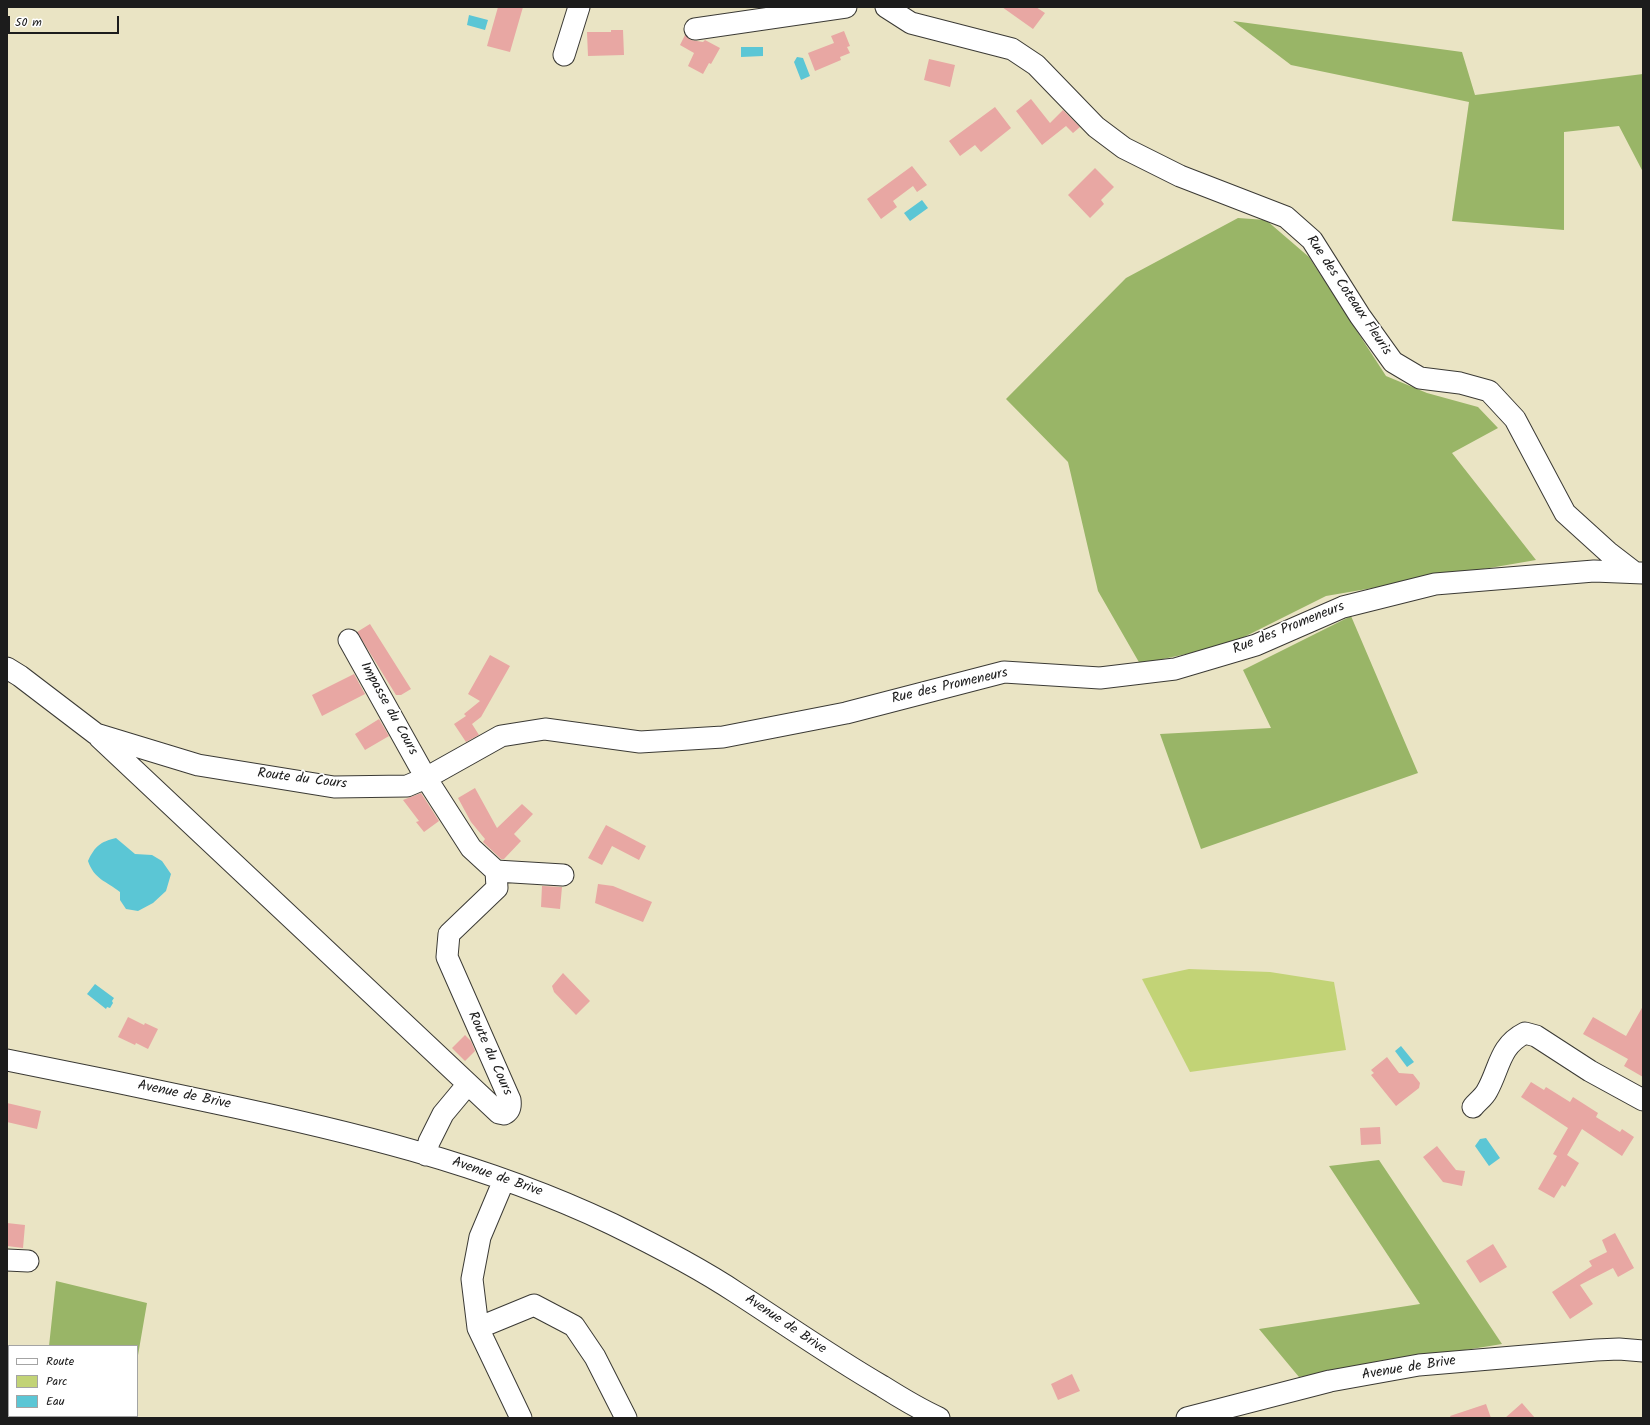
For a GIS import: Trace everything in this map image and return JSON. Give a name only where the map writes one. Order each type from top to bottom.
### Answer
[{"type":"street","points":[[564,55],[579,7]]},
{"type":"street","points":[[695,29],[846,7]]},
{"type":"street","name":"Rue des Coteaux Fleuris","points":[[886,7],[910,23],[1012,49],[1036,65],[1096,127],[1124,148],[1180,176],[1286,217],[1312,240],[1360,316],[1393,362],[1420,378],[1460,383],[1489,391],[1515,419],[1565,513],[1608,552],[1639,573]]},
{"type":"street","name":"Rue des Promeneurs","points":[[426,778],[501,736],[545,729],[640,742],[723,737],[846,713],[1004,672],[1100,678],[1175,669],[1256,645],[1342,607],[1435,584],[1594,571],[1639,573]]},
{"type":"street","name":"Impasse du Cours","points":[[349,640],[426,778]]},
{"type":"street","name":"Route du Cours","points":[[7,668],[20,676],[96,734],[499,1113],[504,1114],[508,1112],[511,1106],[510,1100],[447,957],[449,934],[497,888],[496,871]]},
{"type":"street","name":"Route du Cours","points":[[96,734],[198,765],[334,786],[407,786],[426,778]]},
{"type":"street","points":[[426,778],[471,848],[496,871],[563,875]]},
{"type":"street","points":[[1473,1107],[1486,1092],[1505,1049],[1515,1038],[1525,1033],[1536,1036],[1590,1071],[1643,1100]]},
{"type":"street","name":"Avenue de Brive","points":[[7,1060],[258,1112],[350,1134],[465,1165],[569,1204],[689,1264],[734,1291],[838,1361],[921,1410],[939,1418]]},
{"type":"street","points":[[426,1155],[429,1142],[443,1114],[468,1084]]},
{"type":"street","points":[[504,1180],[480,1237],[472,1279],[478,1328],[520,1418]]},
{"type":"street","points":[[7,1260],[28,1261]]},
{"type":"street","points":[[478,1328],[534,1305],[574,1326],[595,1357],[626,1418]]},
{"type":"street","name":"Avenue de Brive","points":[[1187,1418],[1330,1382],[1419,1365],[1596,1350],[1641,1351]]},
{"type":"green space","points":[[1233,21],[1462,52],[1475,95],[1643,74],[1643,172],[1619,126],[1564,132],[1564,230],[1452,221],[1469,102],[1291,65]]},
{"type":"green space","points":[[1238,218],[1266,220],[1309,257],[1386,376],[1427,393],[1478,407],[1498,428],[1452,453],[1536,560],[1326,596],[1228,645],[1140,664],[1098,591],[1068,462],[1006,399],[1126,278]]},
{"type":"green space","points":[[1351,616],[1418,773],[1201,849],[1160,734],[1271,728],[1243,670]]},
{"type":"green space","points":[[1189,969],[1270,972],[1334,982],[1346,1050],[1190,1072],[1142,979]]},
{"type":"green space","points":[[1379,1160],[1502,1344],[1299,1377],[1259,1329],[1420,1304],[1329,1166]]},
{"type":"green space","points":[[56,1281],[147,1303],[138,1355],[138,1345],[49,1345]]},
{"type":"green space","points":[[42,1417],[128,1417],[127,1418]]},
{"type":"water","points":[[469,15],[488,20],[485,30],[467,25]]},
{"type":"water","points":[[741,47],[763,47],[763,56],[741,57]]},
{"type":"water","points":[[797,57],[803,58],[810,76],[801,80],[794,62]]},
{"type":"water","points":[[922,200],[928,208],[910,221],[904,213]]},
{"type":"water","points":[[116,838],[135,854],[152,855],[162,861],[171,874],[166,891],[153,903],[138,911],[126,909],[120,900],[120,892],[97,876],[88,861],[99,845]]},
{"type":"water","points":[[95,984],[114,998],[110,1008],[107,1007],[106,1009],[87,994]]},
{"type":"water","points":[[1401,1046],[1414,1062],[1407,1067],[1395,1051]]},
{"type":"water","points":[[1486,1138],[1500,1158],[1489,1166],[1475,1146],[1480,1139]]},
{"type":"building","points":[[498,7],[523,7],[510,52],[487,46]]},
{"type":"building","points":[[1002,7],[1036,7],[1045,13],[1033,29]]},
{"type":"building","points":[[611,30],[623,30],[624,55],[588,56],[587,32],[611,32]]},
{"type":"building","points":[[844,31],[850,46],[847,47],[850,53],[840,57],[841,60],[815,71],[808,53],[834,43],[831,36]]},
{"type":"building","points":[[685,35],[691,40],[703,42],[705,40],[720,48],[711,64],[709,63],[703,74],[688,66],[694,53],[680,45]]},
{"type":"building","points":[[929,59],[955,65],[950,87],[924,80]]},
{"type":"building","points":[[1031,99],[1050,123],[1063,110],[1080,127],[1073,133],[1066,126],[1042,145],[1016,111]]},
{"type":"building","points":[[995,107],[1011,128],[981,152],[975,145],[960,156],[949,141]]},
{"type":"building","points":[[912,166],[927,185],[917,192],[913,186],[893,201],[897,207],[881,219],[867,199]]},
{"type":"building","points":[[1095,168],[1114,187],[1101,200],[1104,204],[1090,218],[1068,195]]},
{"type":"building","points":[[370,624],[411,689],[401,695],[396,695],[357,632]]},
{"type":"building","points":[[490,655],[510,666],[481,717],[472,724],[479,735],[466,742],[454,724],[466,716],[464,714],[480,701],[468,694]]},
{"type":"building","points":[[354,674],[365,694],[322,716],[312,695]]},
{"type":"building","points":[[379,719],[389,736],[365,750],[355,734]]},
{"type":"building","points":[[475,788],[497,828],[522,804],[533,814],[514,834],[521,841],[504,859],[501,859],[483,842],[485,839],[471,822],[458,798]]},
{"type":"building","points":[[421,793],[439,821],[424,832],[416,822],[419,821],[403,800]]},
{"type":"building","points":[[606,825],[646,846],[639,860],[612,846],[602,865],[588,858]]},
{"type":"building","points":[[598,884],[613,886],[652,902],[643,922],[595,903]]},
{"type":"building","points":[[542,886],[562,887],[560,909],[541,907]]},
{"type":"building","points":[[563,973],[590,1001],[576,1015],[554,992],[552,986]]},
{"type":"building","points":[[1643,1006],[1643,1077],[1624,1066],[1628,1059],[1583,1034],[1593,1017],[1626,1036]]},
{"type":"building","points":[[128,1017],[144,1025],[145,1023],[158,1029],[148,1049],[118,1037]]},
{"type":"building","points":[[465,1035],[471,1041],[475,1051],[465,1061],[452,1048]]},
{"type":"building","points":[[1387,1057],[1399,1073],[1413,1074],[1420,1083],[1419,1088],[1396,1106],[1371,1075],[1374,1073],[1371,1070]]},
{"type":"building","points":[[1531,1082],[1544,1090],[1546,1087],[1570,1102],[1573,1097],[1598,1113],[1596,1117],[1620,1132],[1622,1129],[1634,1137],[1622,1156],[1582,1129],[1567,1155],[1579,1163],[1565,1187],[1562,1185],[1554,1198],[1538,1189],[1557,1156],[1553,1154],[1568,1128],[1521,1097]]},
{"type":"building","points":[[7,1103],[41,1111],[37,1129],[7,1122]]},
{"type":"building","points":[[1380,1127],[1381,1144],[1361,1145],[1360,1128]]},
{"type":"building","points":[[1437,1146],[1456,1170],[1465,1171],[1462,1186],[1443,1182],[1423,1157]]},
{"type":"building","points":[[7,1223],[25,1225],[23,1248],[7,1246]]},
{"type":"building","points":[[1615,1233],[1634,1268],[1618,1277],[1613,1268],[1580,1285],[1593,1304],[1570,1319],[1552,1292],[1592,1266],[1589,1261],[1607,1252],[1602,1240]]},
{"type":"building","points":[[1493,1244],[1507,1267],[1480,1283],[1466,1261]]},
{"type":"building","points":[[1072,1374],[1080,1391],[1058,1400],[1051,1384]]},
{"type":"building","points":[[1522,1403],[1535,1418],[1505,1418]]},
{"type":"building","points":[[1486,1404],[1491,1418],[1451,1418],[1450,1416]]}]
